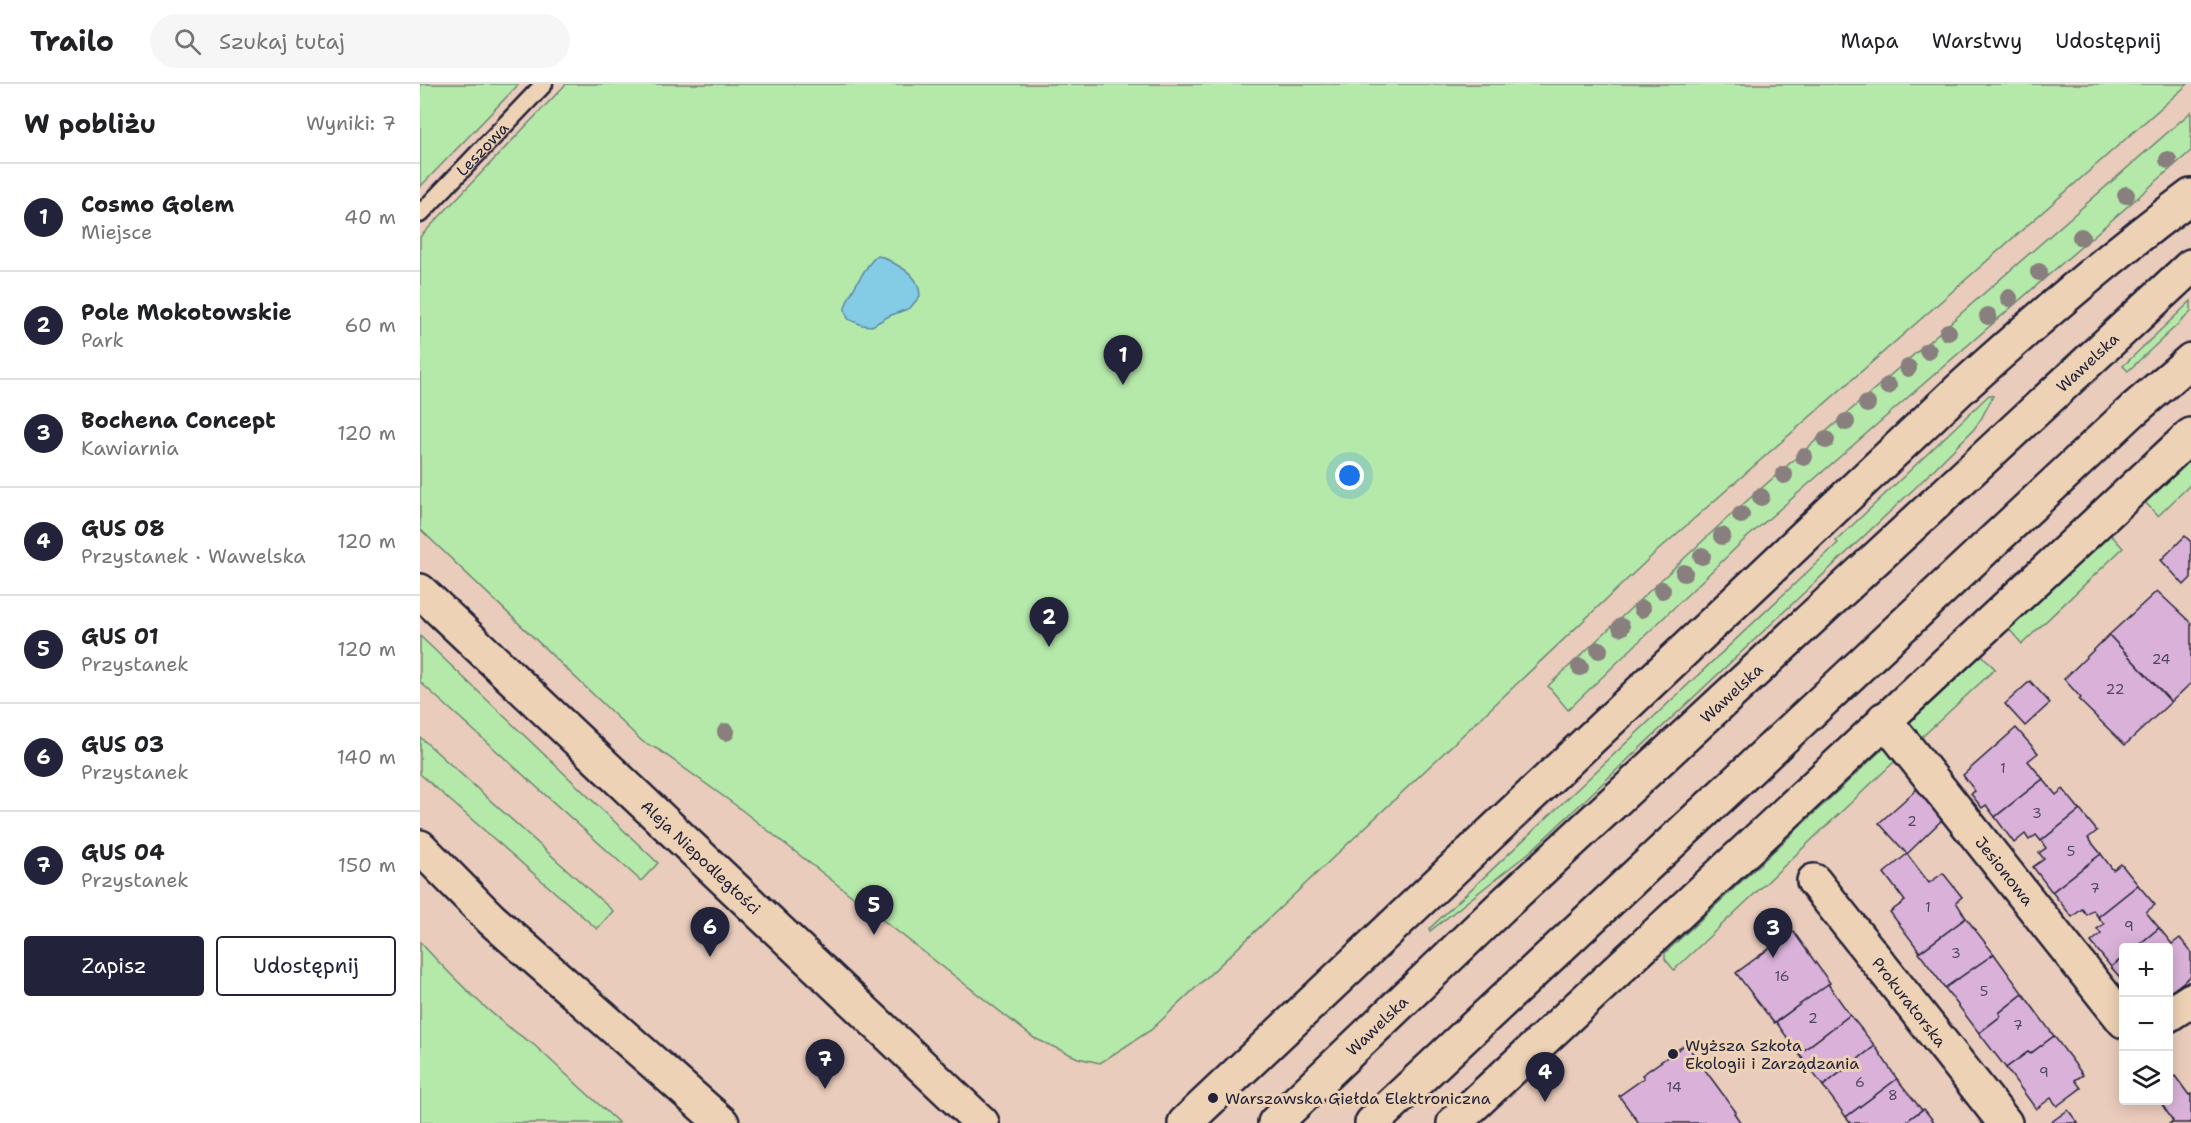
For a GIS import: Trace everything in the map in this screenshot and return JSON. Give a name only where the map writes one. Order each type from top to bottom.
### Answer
[{"type":"main road","points":[[1185,1123],[1959,390],[2058,301],[2191,195]]},
{"type":"main road","name":"Wawelska","points":[[1275,1123],[1503,905],[2191,266]]},
{"type":"main road","points":[[1372,1123],[2108,434],[2191,360]]},
{"type":"main road","points":[[1454,1123],[1884,719],[2104,518],[2191,435]]},
{"type":"main road","name":"Aleja Niepodległości","points":[[420,591],[981,1122]]},
{"type":"main road","name":"Jesionowa","points":[[1884,719],[2119,1015]]},
{"type":"main road","points":[[420,847],[491,919],[722,1123]]},
{"type":"main road","name":"Prokuratorska","points":[[1814,881],[2005,1123]]},
{"type":"main road","points":[[2173,1013],[2191,1000]]},
{"type":"lane","name":"Leszowa","points":[[420,214],[544,84]]},
{"type":"green space","points":[[420,84],[519,84],[420,187]]},
{"type":"green space","points":[[566,84],[2188,84],[1655,553],[1151,1030],[1100,1063],[1078,1058],[1034,1038],[734,804],[659,750],[643,742],[420,529],[420,237]]},
{"type":"green space","points":[[2191,112],[2191,151],[1743,541],[1568,710],[1548,686],[1724,521]]},
{"type":"green space","points":[[2191,301],[2191,312],[2128,371],[2123,366]]},
{"type":"green space","points":[[1989,395],[1993,396],[1974,429],[1917,486],[1531,851],[1430,931],[1429,929],[1838,543],[1836,541]]},
{"type":"green space","points":[[2191,457],[2191,484],[2158,516],[2144,501]]},
{"type":"green space","points":[[2110,534],[2123,548],[2022,644],[2009,629]]},
{"type":"green space","points":[[420,636],[658,863],[641,881],[420,682]]},
{"type":"green space","points":[[1982,655],[1995,669],[1923,736],[1910,734],[1904,728]]},
{"type":"green space","points":[[420,737],[613,911],[597,929],[420,774]]},
{"type":"green space","points":[[1889,743],[1894,747],[1894,762],[1674,970],[1665,959],[1665,953]]},
{"type":"green space","points":[[420,942],[474,997],[533,1044],[619,1123],[420,1123]]},
{"type":"water","points":[[877,256],[883,257],[913,276],[920,296],[910,308],[872,326],[862,325],[848,319],[846,305],[858,281]]},
{"type":"building","points":[[2185,536],[2191,542],[2191,578],[2184,585],[2161,560]]},
{"type":"building","points":[[2157,591],[2191,623],[2191,683],[2171,702],[2109,635]]},
{"type":"building","points":[[2109,635],[2171,702],[2125,745],[2079,700],[2081,698],[2064,679]]},
{"type":"building","points":[[2030,681],[2050,703],[2025,726],[2005,704]]},
{"type":"building","points":[[2016,728],[2038,753],[2028,761],[2043,779],[1995,817],[1986,805],[1982,808],[1971,794],[1975,791],[1963,775]]},
{"type":"building","points":[[2043,779],[2056,795],[2063,789],[2080,810],[2041,841],[2036,835],[2029,840],[2025,834],[2014,843],[1995,817]]},
{"type":"building","points":[[1917,789],[1944,818],[1907,854],[1879,823]]},
{"type":"building","points":[[2080,810],[2097,831],[2088,838],[2101,854],[2052,892],[2033,867],[2044,859],[2039,853],[2046,848],[2041,841]]},
{"type":"building","points":[[1907,854],[1929,883],[1943,873],[1962,897],[1956,902],[1966,918],[1920,952],[1890,912],[1905,901],[1884,873]]},
{"type":"building","points":[[2101,854],[2113,870],[2121,864],[2138,885],[2098,917],[2093,910],[2087,915],[2082,909],[2072,917],[2052,892]]},
{"type":"building","points":[[2138,885],[2155,905],[2146,912],[2159,928],[2141,943],[2119,943],[2119,961],[2111,967],[2091,942],[2101,934],[2097,929],[2104,924],[2098,917]]},
{"type":"building","points":[[1966,918],[1994,954],[1945,988],[1919,953]]},
{"type":"building","points":[[2159,928],[2171,943],[2141,943]]},
{"type":"building","points":[[1793,931],[1830,983],[1774,1023],[1736,973]]},
{"type":"building","points":[[2180,938],[2191,952],[2191,976],[2173,990],[2173,943]]},
{"type":"building","points":[[1994,954],[2023,994],[1999,1013],[2001,1016],[1979,1033],[1945,988]]},
{"type":"building","points":[[2119,961],[2119,976],[2111,967]]},
{"type":"building","points":[[1828,984],[1850,1015],[1799,1054],[1776,1022]]},
{"type":"building","points":[[2023,994],[2054,1036],[2006,1068],[1979,1033],[2001,1016],[1999,1013]]},
{"type":"building","points":[[1850,1015],[1875,1046],[1823,1086],[1799,1054]]},
{"type":"building","points":[[2054,1036],[2083,1075],[2075,1080],[2081,1088],[2057,1106],[2051,1098],[2036,1109],[2006,1068]]},
{"type":"building","points":[[1686,1044],[1736,1112],[1734,1113],[1741,1123],[1639,1123],[1619,1096],[1644,1078],[1642,1075]]},
{"type":"building","points":[[1875,1046],[1897,1079],[1846,1117],[1823,1086]]},
{"type":"building","points":[[2175,1076],[2189,1095],[2191,1094],[2191,1123],[2170,1123],[2173,1121],[2162,1105],[2173,1105],[2173,1077]]},
{"type":"building","points":[[1897,1079],[1922,1110],[1904,1123],[1851,1123],[1846,1117]]},
{"type":"building","points":[[1924,1109],[1935,1123],[1904,1123],[1922,1110]]},
{"type":"building","points":[[2068,1110],[2078,1123],[2050,1123]]},
{"type":"place","name":"Cosmo Golem","points":[[1123,385]]},
{"type":"place","name":"Pole Mokotowskie","points":[[1049,647]]},
{"type":"place","name":"GUS 01","points":[[874,935]]},
{"type":"place","name":"GUS 03","points":[[710,957]]},
{"type":"place","name":"Bochena Concept","points":[[1773,958]]},
{"type":"place","name":"Wyższa Szkoła Ekologii i Zarządzania","points":[[1673,1054]]},
{"type":"place","name":"GUS 04","points":[[825,1089]]},
{"type":"place","name":"Warszawska Giełda Elektroniczna","points":[[1213,1098]]},
{"type":"place","name":"GUS 08","points":[[1545,1102]]}]
